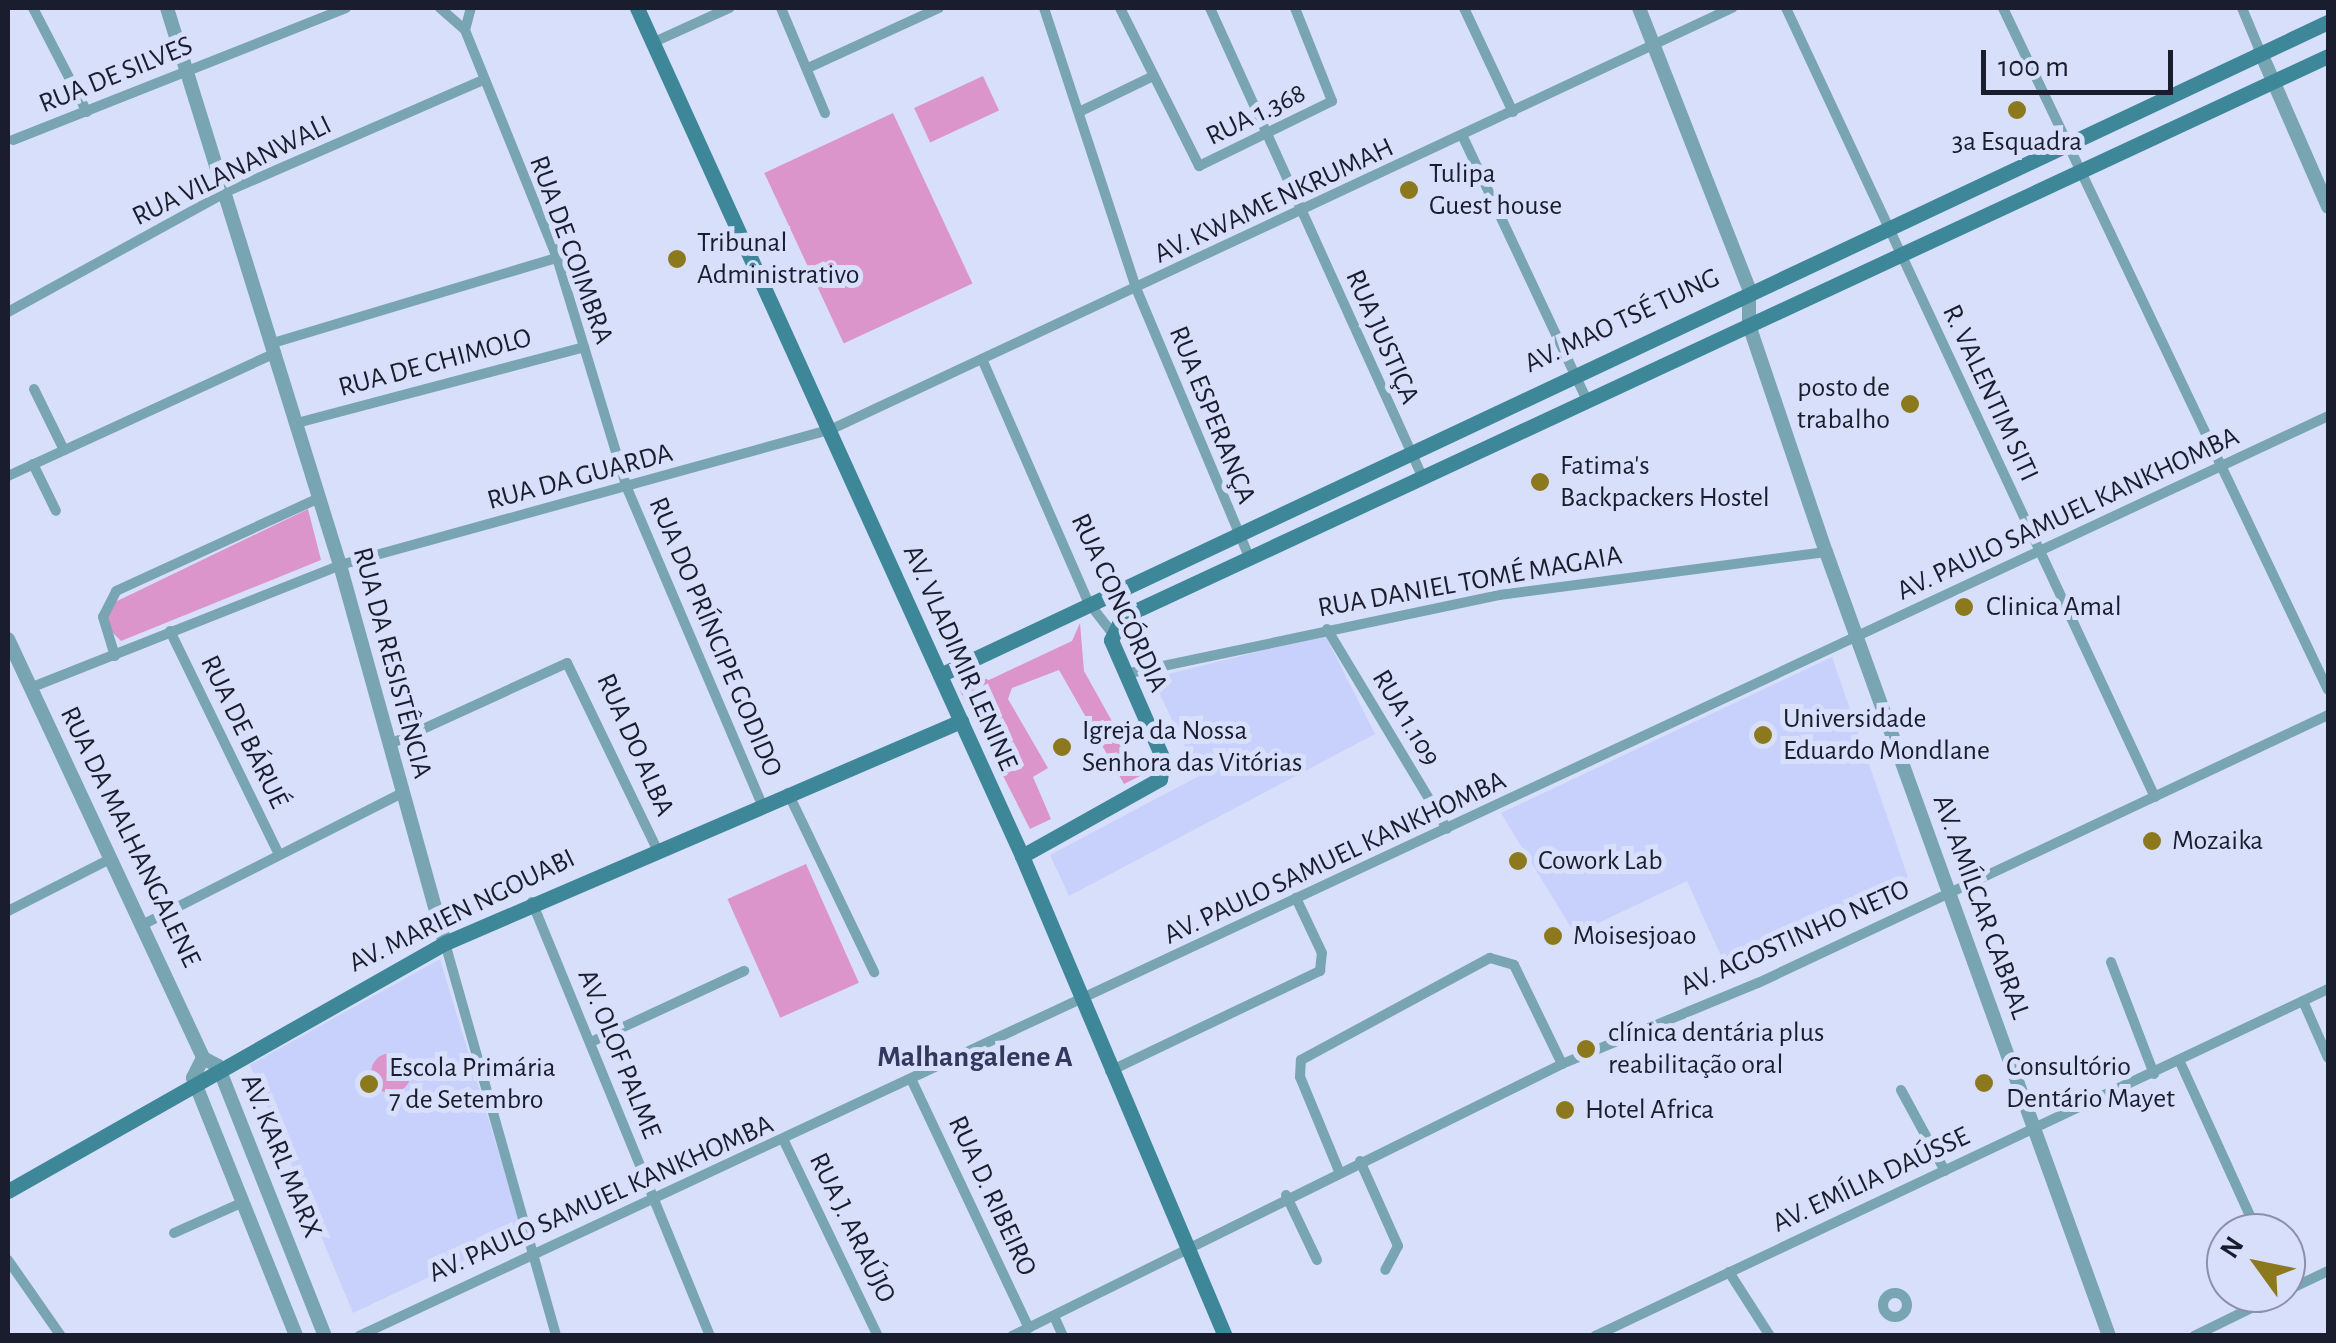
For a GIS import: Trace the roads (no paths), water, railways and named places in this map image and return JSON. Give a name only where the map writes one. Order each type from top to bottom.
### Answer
[{"type":"main road","name":"AV. VLADIMIR LENINE","points":[[637,8],[832,429],[1022,856],[1080,1006],[1225,1336]]},
{"type":"main road","name":"AV. MAO TSÉ TUNG","points":[[940,675],[1234,528],[2065,140],[2328,22]]},
{"type":"main road","name":"AV. MAO TSÉ TUNG","points":[[1111,631],[1122,617],[2328,56]]},
{"type":"main road","name":"RUA CONCÓRDIA","points":[[1022,856],[1160,779],[1163,759],[1125,674],[1111,631]]},
{"type":"main road","name":"AV. MARIEN NGOUABI","points":[[8,1192],[194,1078],[445,942],[532,900],[961,721]]},
{"type":"street","points":[[33,8],[87,112]]},
{"type":"street","name":"RUA DA RESISTÊNCIA","points":[[167,8],[228,191],[340,566],[556,1336]]},
{"type":"street","name":"RUA DE SILVES","points":[[14,140],[346,8]]},
{"type":"street","points":[[440,8],[465,30],[471,8]]},
{"type":"street","points":[[652,44],[729,8]]},
{"type":"street","points":[[782,8],[825,113]]},
{"type":"street","points":[[808,68],[919,11],[939,8]]},
{"type":"street","name":"RUA ESPERANÇA","points":[[1044,8],[1136,288],[1249,557]]},
{"type":"street","name":"RUA 1.368","points":[[1120,8],[1198,166],[1268,134],[1334,94],[1295,8]]},
{"type":"street","name":"RUA JUSTIÇA","points":[[1210,8],[1422,476]]},
{"type":"street","points":[[1464,8],[1513,112]]},
{"type":"street","points":[[1639,8],[1750,289],[1749,326]]},
{"type":"street","name":"AV. KWAME NKRUMAH","points":[[832,429],[1302,215],[1732,8]]},
{"type":"street","name":"R. VALENTIM SITI","points":[[1786,8],[2155,797]]},
{"type":"street","points":[[2003,8],[2328,690]]},
{"type":"street","points":[[2242,8],[2328,207]]},
{"type":"street","name":"RUA DE COIMBRA","points":[[465,30],[482,81],[557,258],[627,488]]},
{"type":"street","points":[[1079,112],[1153,76]]},
{"type":"street","name":"RUA VILANANWALI","points":[[8,312],[228,191],[482,81]]},
{"type":"street","points":[[1464,137],[1586,398]]},
{"type":"street","points":[[8,476],[274,348],[557,258]]},
{"type":"street","name":"AV. AMÍLCAR CABRAL","points":[[1749,326],[1826,552],[2109,1336]]},
{"type":"street","name":"RUA DE CHIMOLO","points":[[297,423],[584,347]]},
{"type":"street","name":"RUA CONCÓRDIA","points":[[982,359],[1088,602],[1111,631]]},
{"type":"street","points":[[34,389],[64,450]]},
{"type":"street","name":"AV. PAULO SAMUEL KANKHOMBA","points":[[359,1336],[533,1250],[655,1201],[1080,1006],[1296,898],[2328,416]]},
{"type":"street","name":"RUA DA GUARDA","points":[[30,688],[340,566],[832,429]]},
{"type":"street","points":[[33,464],[56,510]]},
{"type":"street","name":"RUA DO PRÍNCIPE GODIDO","points":[[627,488],[762,804]]},
{"type":"street","points":[[115,656],[102,617],[116,591],[319,498]]},
{"type":"street","name":"RUA DANIEL TOMÉ MAGAIA","points":[[1125,674],[1499,595],[1826,552]]},
{"type":"street","name":"RUA 1.109","points":[[1327,629],[1447,829]]},
{"type":"street","name":"RUA DE BÁRUÉ","points":[[170,631],[278,852]]},
{"type":"street","name":"RUA DA MALHANGALENE","points":[[8,639],[108,860],[144,924],[203,1058]]},
{"type":"street","name":"RUA DO ALBA","points":[[388,745],[567,663],[657,849]]},
{"type":"street","name":"AV. AGOSTINHO NETO","points":[[1012,1336],[1182,1244],[1562,1064],[1948,893],[2328,715]]},
{"type":"street","points":[[144,924],[278,852],[402,793]]},
{"type":"street","points":[[788,793],[874,972]]},
{"type":"street","points":[[8,912],[108,860]]},
{"type":"street","points":[[1110,1072],[1320,971],[1322,953],[1296,898]]},
{"type":"street","name":"AV. OLOF PALME","points":[[532,900],[710,1336]]},
{"type":"street","points":[[1339,1171],[1300,1077],[1302,1060],[1490,958],[1514,964],[1562,1064]]},
{"type":"street","points":[[2111,962],[2154,1074]]},
{"type":"street","points":[[590,1042],[744,971]]},
{"type":"street","name":"AV. EMÍLIA DAÚSSE","points":[[1594,1336],[1615,1332],[1729,1272],[2328,989]]},
{"type":"street","points":[[2302,1001],[2328,1058]]},
{"type":"street","name":"AV. KARL MARX","points":[[296,1336],[194,1078],[203,1058],[218,1066],[325,1336]]},
{"type":"street","points":[[2180,1062],[2249,1213]]},
{"type":"street","name":"RUA D. RIBEIRO","points":[[913,1083],[1029,1328]]},
{"type":"street","points":[[1901,1090],[1945,1171]]},
{"type":"street","name":"RUA J. ARAÚJO","points":[[784,1141],[878,1336]]},
{"type":"street","points":[[1360,1161],[1398,1246],[1385,1270]]},
{"type":"street","points":[[1286,1195],[1317,1260]]},
{"type":"street","points":[[174,1234],[242,1203]]},
{"type":"street","points":[[8,1260],[59,1332],[42,1336]]},
{"type":"street","points":[[1729,1272],[1770,1336]]},
{"type":"street","points":[[2194,1336],[2241,1313]]},
{"type":"street","points":[[1054,1316],[1063,1336]]},
{"type":"place","name":"3a Esquadra","points":[[2017,110]]},
{"type":"place","name":"Tulipa Guest house","points":[[1409,190]]},
{"type":"place","name":"Tribunal Administrativo","points":[[677,259]]},
{"type":"place","name":"posto de trabalho","points":[[1910,404]]},
{"type":"place","name":"Fatima's Backpackers Hostel","points":[[1540,482]]},
{"type":"place","name":"Clinica Amal","points":[[1964,607]]},
{"type":"place","name":"Universidade Eduardo Mondlane","points":[[1763,735]]},
{"type":"place","name":"Igreja da Nossa Senhora das Vitórias","points":[[1062,747]]},
{"type":"place","name":"Mozaika","points":[[2152,841]]},
{"type":"place","name":"Cowork Lab","points":[[1518,861]]},
{"type":"place","name":"Moisesjoao","points":[[1553,936]]},
{"type":"place","name":"clínica dentária plus reabilitação oral","points":[[1586,1049]]},
{"type":"place","name":"Consultório Dentário Mayet","points":[[1984,1083]]},
{"type":"place","name":"Escola Primária 7 de Setembro","points":[[369,1084]]},
{"type":"place","name":"Hotel Africa","points":[[1565,1110]]},
{"type":"district","name":"Malhangalene A","points":[[975,1057]]}]
